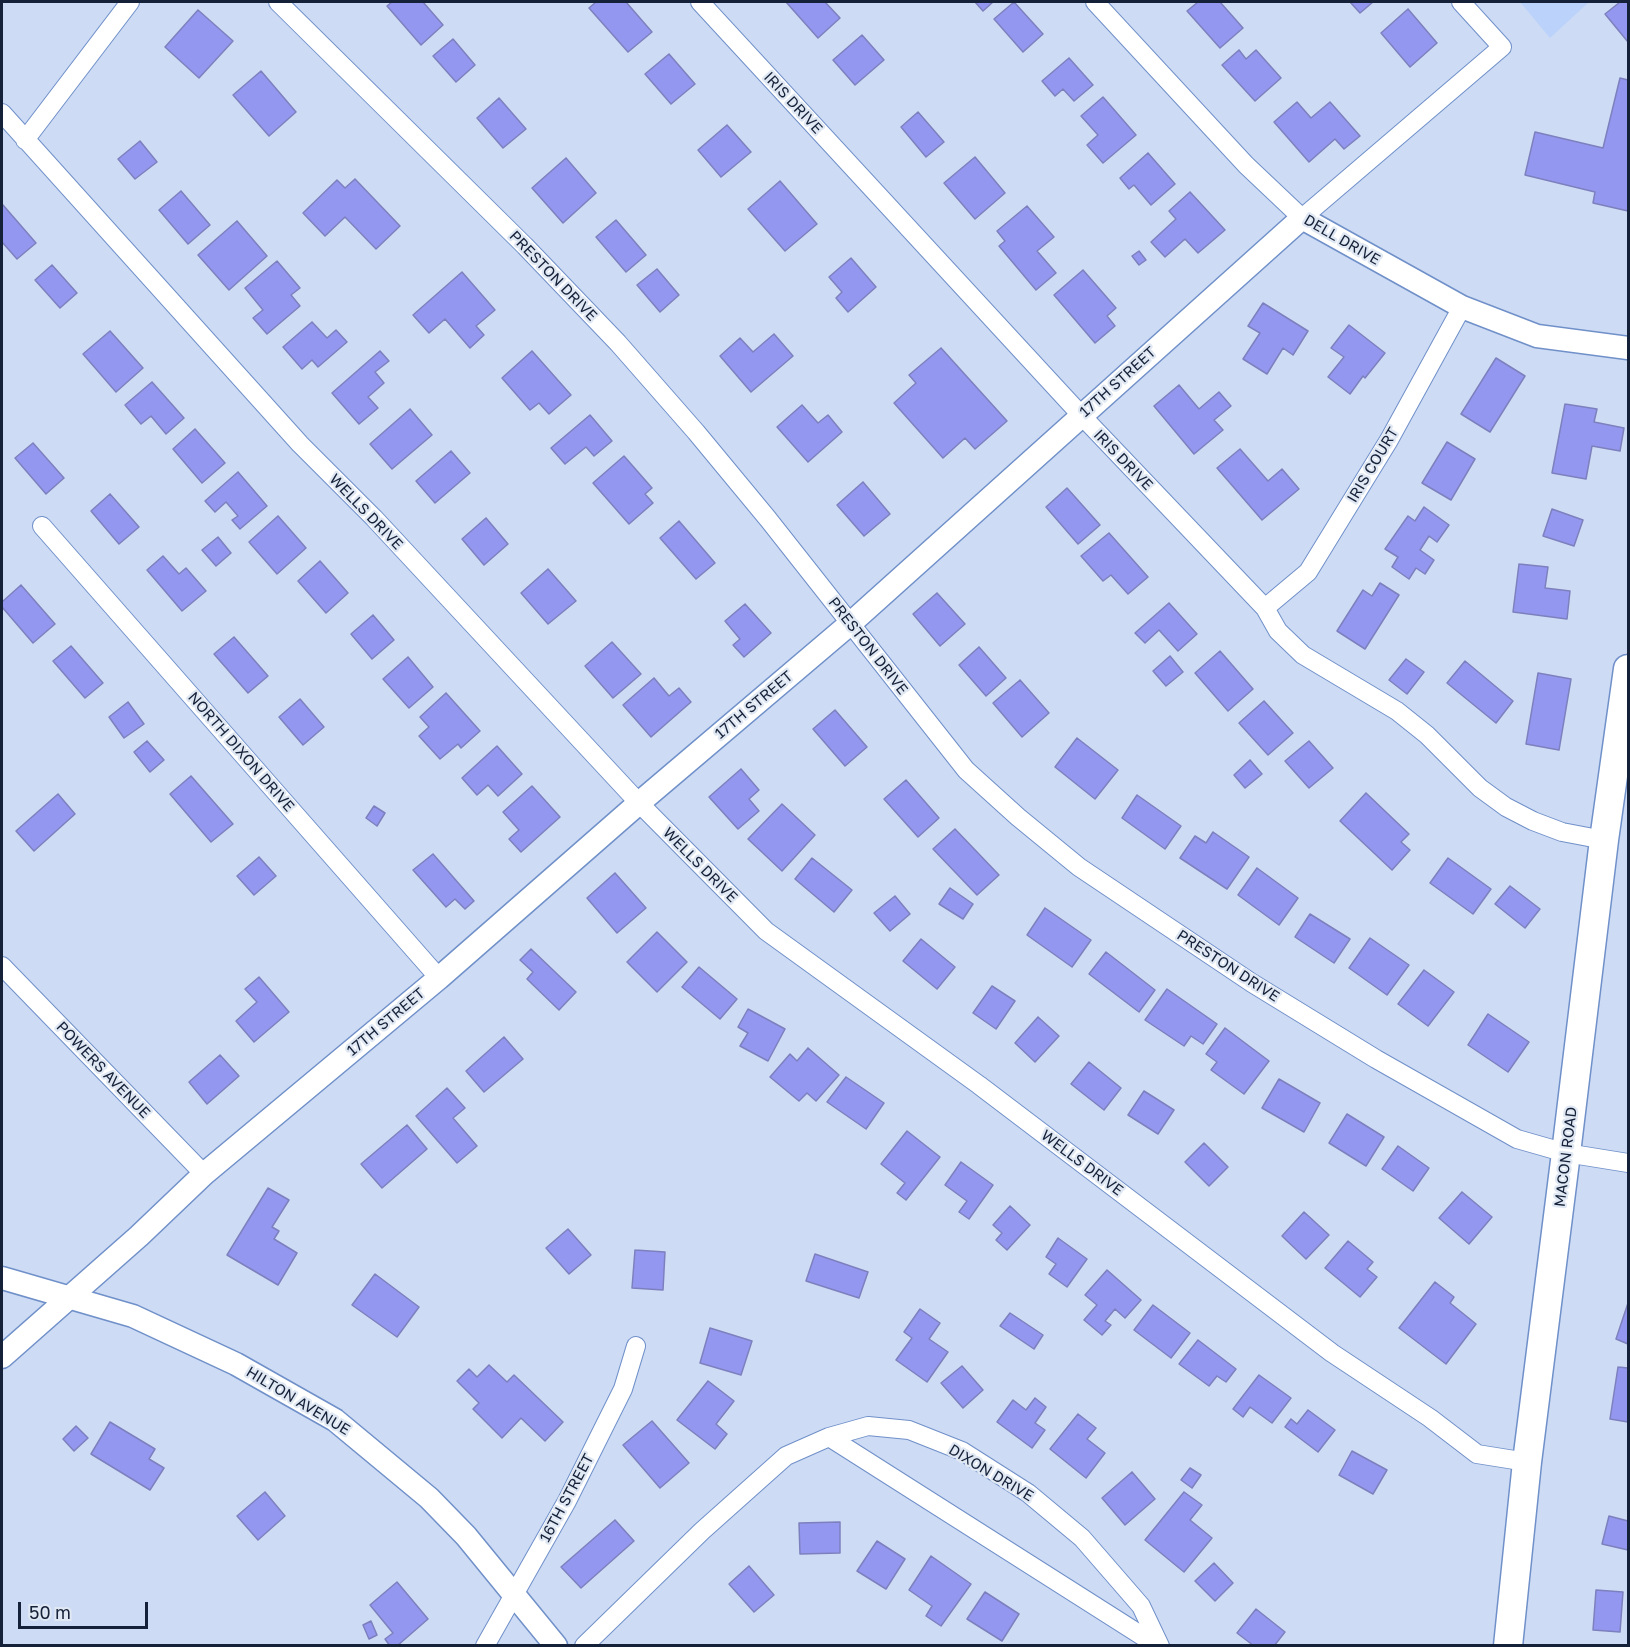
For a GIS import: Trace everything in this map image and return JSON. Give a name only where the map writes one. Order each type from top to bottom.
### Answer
[{"type":"main road","name":"MACON ROAD","points":[[1508,1646],[1527,1462],[1604,840],[1629,669]]},
{"type":"street","points":[[25,140],[130,2]]},
{"type":"street","name":"PRESTON DRIVE","points":[[278,2],[516,237],[618,343],[696,432],[851,623],[966,770],[1017,817],[1079,867],[1252,983],[1376,1059],[1516,1139],[1566,1153],[1629,1163]]},
{"type":"street","name":"IRIS DRIVE","points":[[699,2],[1081,415],[1265,608],[1278,631],[1304,655],[1397,711],[1428,735],[1480,788],[1506,807],[1562,832],[1604,840]]},
{"type":"street","name":"DELL DRIVE","points":[[1095,2],[1246,165],[1302,218],[1462,307],[1537,336],[1629,348]]},
{"type":"street","name":"17TH STREET","points":[[2,1357],[204,1174],[439,978],[639,803],[851,623],[1302,218],[1502,46],[1461,2]]},
{"type":"street","name":"WELLS DRIVE","points":[[2,113],[300,444],[374,518],[639,803],[766,931],[979,1085],[1332,1353],[1430,1418],[1477,1454],[1527,1462]]},
{"type":"street","name":"IRIS COURT","points":[[1265,608],[1308,572],[1389,440],[1462,307]]},
{"type":"street","name":"NORTH DIXON DRIVE","points":[[42,526],[439,978]]},
{"type":"street","name":"POWERS AVENUE","points":[[2,966],[204,1174]]},
{"type":"street","name":"HILTON AVENUE","points":[[2,1278],[133,1316],[236,1364],[335,1420],[429,1498],[466,1536],[556,1646]]},
{"type":"street","name":"16TH STREET","points":[[485,1646],[567,1501],[623,1389],[636,1346]]},
{"type":"street","name":"DIXON DRIVE","points":[[584,1646],[694,1539],[786,1456],[829,1437],[868,1426],[909,1430],[962,1451],[1028,1492],[1082,1538],[1141,1605],[1159,1646]]},
{"type":"street","name":"DIXON DRIVE","points":[[829,1437],[1159,1646]]},
{"type":"shaded area","points":[[1520,2],[1589,2],[1550,38]]},
{"type":"building","points":[[392,2],[423,2],[443,25],[421,45],[387,6]]},
{"type":"building","points":[[596,2],[626,2],[652,32],[628,52],[589,8]]},
{"type":"building","points":[[786,2],[825,2],[840,18],[818,38]]},
{"type":"building","points":[[975,2],[993,2],[983,11]]},
{"type":"building","points":[[1014,2],[1043,34],[1023,52],[994,19]]},
{"type":"building","points":[[1198,2],[1220,2],[1243,28],[1220,48],[1187,11]]},
{"type":"building","points":[[1350,2],[1373,2],[1360,13]]},
{"type":"building","points":[[1620,2],[1628,2],[1628,42],[1605,14]]},
{"type":"building","points":[[1408,9],[1437,43],[1410,67],[1381,33]]},
{"type":"building","points":[[198,10],[233,41],[199,78],[165,47]]},
{"type":"building","points":[[862,35],[884,60],[855,85],[833,60]]},
{"type":"building","points":[[453,39],[475,65],[456,82],[433,56]]},
{"type":"building","points":[[1239,50],[1246,59],[1256,50],[1281,78],[1255,101],[1222,65]]},
{"type":"building","points":[[669,54],[695,84],[671,104],[645,74]]},
{"type":"building","points":[[1069,58],[1093,85],[1074,101],[1063,89],[1055,96],[1042,81]]},
{"type":"building","points":[[261,71],[296,112],[269,136],[233,95]]},
{"type":"building","points":[[1620,78],[1628,80],[1628,211],[1593,203],[1595,192],[1525,175],[1535,132],[1603,148]]},
{"type":"building","points":[[1103,97],[1136,135],[1103,163],[1087,145],[1098,135],[1081,116]]},
{"type":"building","points":[[499,98],[526,129],[503,148],[477,118]]},
{"type":"building","points":[[1297,102],[1311,118],[1330,102],[1360,136],[1344,149],[1335,139],[1309,162],[1274,122]]},
{"type":"building","points":[[918,112],[944,142],[926,157],[901,127]]},
{"type":"building","points":[[727,125],[751,152],[721,177],[698,150]]},
{"type":"building","points":[[140,141],[157,162],[135,179],[118,159]]},
{"type":"building","points":[[1148,153],[1175,184],[1151,205],[1134,185],[1129,189],[1120,178]]},
{"type":"building","points":[[975,157],[1005,193],[975,219],[944,183]]},
{"type":"building","points":[[566,158],[596,193],[563,223],[532,188]]},
{"type":"building","points":[[355,179],[400,226],[376,249],[345,217],[325,236],[303,213],[337,180],[345,188]]},
{"type":"building","points":[[780,181],[817,224],[785,251],[748,209]]},
{"type":"building","points":[[181,191],[210,225],[188,244],[159,210]]},
{"type":"building","points":[[1190,192],[1225,230],[1198,253],[1185,239],[1165,257],[1151,242],[1176,219],[1169,211]]},
{"type":"building","points":[[3,205],[36,243],[17,259],[2,242]]},
{"type":"building","points":[[1027,206],[1054,237],[1037,251],[1056,273],[1036,290],[999,246],[1005,241],[997,231]]},
{"type":"building","points":[[616,220],[646,255],[626,272],[596,237]]},
{"type":"building","points":[[237,221],[267,256],[229,290],[198,255]]},
{"type":"building","points":[[1139,251],[1146,260],[1139,265],[1132,256]]},
{"type":"building","points":[[851,258],[876,287],[848,312],[836,298],[842,292],[829,277]]},
{"type":"building","points":[[277,261],[300,288],[291,295],[300,306],[267,334],[253,318],[263,310],[245,288]]},
{"type":"building","points":[[52,265],[77,293],[60,308],[35,280]]},
{"type":"building","points":[[657,269],[679,295],[660,312],[637,285]]},
{"type":"building","points":[[1083,270],[1116,308],[1107,316],[1115,326],[1095,343],[1054,295]]},
{"type":"building","points":[[462,272],[495,310],[476,326],[484,335],[470,348],[445,319],[429,333],[413,315]]},
{"type":"building","points":[[1263,303],[1308,331],[1293,355],[1283,348],[1267,374],[1243,359],[1260,333],[1248,326]]},
{"type":"building","points":[[312,322],[327,338],[336,330],[347,342],[318,367],[312,360],[302,369],[283,347]]},
{"type":"building","points":[[1349,325],[1385,353],[1350,394],[1328,377],[1344,357],[1331,348]]},
{"type":"building","points":[[110,331],[143,368],[116,392],[83,354]]},
{"type":"building","points":[[774,334],[793,356],[751,392],[720,356],[740,338],[753,352]]},
{"type":"building","points":[[941,348],[1007,421],[975,449],[965,438],[943,458],[894,403],[916,383],[909,375]]},
{"type":"building","points":[[380,351],[389,361],[375,372],[384,383],[368,397],[378,408],[359,424],[332,393]]},
{"type":"building","points":[[532,351],[571,395],[549,414],[539,403],[530,410],[502,378]]},
{"type":"building","points":[[1496,358],[1525,376],[1490,432],[1461,414]]},
{"type":"building","points":[[152,382],[184,418],[166,434],[151,416],[141,424],[125,405]]},
{"type":"building","points":[[1179,385],[1199,409],[1219,392],[1231,406],[1214,420],[1223,430],[1194,454],[1154,406]]},
{"type":"building","points":[[1565,404],[1597,409],[1594,422],[1624,428],[1620,451],[1592,446],[1586,479],[1552,473]]},
{"type":"building","points":[[802,405],[818,423],[828,415],[842,432],[808,462],[777,427]]},
{"type":"building","points":[[410,409],[432,435],[392,469],[370,444]]},
{"type":"building","points":[[590,415],[612,441],[594,456],[586,447],[565,464],[551,448]]},
{"type":"building","points":[[195,429],[225,463],[202,483],[173,449]]},
{"type":"building","points":[[1447,442],[1475,459],[1451,500],[1422,483]]},
{"type":"building","points":[[33,443],[64,478],[46,494],[15,458]]},
{"type":"building","points":[[1240,449],[1268,481],[1282,469],[1299,489],[1262,520],[1217,468]]},
{"type":"building","points":[[451,451],[470,473],[435,503],[416,481]]},
{"type":"building","points":[[624,456],[652,488],[645,494],[653,503],[629,524],[593,483]]},
{"type":"building","points":[[238,472],[267,506],[240,529],[232,520],[238,516],[226,502],[215,512],[205,501]]},
{"type":"building","points":[[863,482],[890,514],[864,536],[837,505]]},
{"type":"building","points":[[1067,488],[1100,525],[1078,544],[1046,507]]},
{"type":"building","points":[[110,494],[139,527],[119,544],[91,511]]},
{"type":"building","points":[[1424,507],[1449,525],[1437,542],[1429,536],[1420,550],[1434,560],[1425,574],[1416,568],[1409,579],[1392,567],[1398,557],[1385,549],[1408,516],[1415,521]]},
{"type":"building","points":[[1552,509],[1583,520],[1574,546],[1543,536]]},
{"type":"building","points":[[278,516],[306,548],[277,574],[249,542]]},
{"type":"building","points":[[486,518],[508,544],[484,565],[462,539]]},
{"type":"building","points":[[679,521],[715,563],[696,579],[660,538]]},
{"type":"building","points":[[1109,533],[1148,577],[1128,594],[1111,575],[1103,581],[1081,556]]},
{"type":"building","points":[[218,537],[231,553],[216,566],[202,550]]},
{"type":"building","points":[[163,556],[179,574],[186,568],[206,591],[182,611],[147,570]]},
{"type":"building","points":[[320,561],[348,593],[326,613],[298,581]]},
{"type":"building","points":[[1519,564],[1548,567],[1545,588],[1570,591],[1567,619],[1513,612]]},
{"type":"building","points":[[548,569],[576,601],[548,624],[521,593]]},
{"type":"building","points":[[1380,583],[1399,595],[1365,649],[1337,631],[1363,590],[1372,596]]},
{"type":"building","points":[[21,585],[55,624],[33,643],[2,607],[2,602]]},
{"type":"building","points":[[937,593],[965,624],[940,646],[913,614]]},
{"type":"building","points":[[1169,603],[1197,634],[1178,651],[1159,630],[1145,643],[1135,633]]},
{"type":"building","points":[[745,604],[771,633],[744,657],[733,645],[740,639],[725,621]]},
{"type":"building","points":[[373,615],[394,640],[372,659],[351,634]]},
{"type":"building","points":[[234,637],[268,676],[248,693],[214,654]]},
{"type":"building","points":[[612,642],[641,674],[613,698],[585,666]]},
{"type":"building","points":[[71,646],[103,683],[85,698],[53,661]]},
{"type":"building","points":[[979,647],[1006,678],[986,696],[959,665]]},
{"type":"building","points":[[1220,651],[1253,689],[1228,711],[1195,673]]},
{"type":"building","points":[[1170,656],[1183,672],[1166,686],[1153,671]]},
{"type":"building","points":[[408,657],[433,687],[409,708],[383,679]]},
{"type":"building","points":[[1406,659],[1424,672],[1407,694],[1389,680]]},
{"type":"building","points":[[1465,661],[1513,701],[1496,723],[1447,683]]},
{"type":"building","points":[[1538,673],[1571,679],[1559,750],[1526,744]]},
{"type":"building","points":[[654,678],[669,696],[679,688],[691,702],[651,737],[623,705]]},
{"type":"building","points":[[1020,680],[1049,713],[1022,737],[993,703]]},
{"type":"building","points":[[446,693],[480,731],[461,748],[458,744],[440,759],[419,736],[429,727],[420,717]]},
{"type":"building","points":[[300,699],[324,727],[303,745],[279,717]]},
{"type":"building","points":[[1264,701],[1293,733],[1268,755],[1239,723]]},
{"type":"building","points":[[128,702],[144,724],[124,738],[109,717]]},
{"type":"building","points":[[835,710],[867,747],[845,766],[813,729]]},
{"type":"building","points":[[1077,738],[1118,770],[1095,799],[1055,767]]},
{"type":"building","points":[[147,741],[164,760],[150,772],[134,752]]},
{"type":"building","points":[[1309,741],[1333,768],[1309,788],[1285,761]]},
{"type":"building","points":[[497,746],[522,774],[498,796],[488,785],[477,795],[462,778]]},
{"type":"building","points":[[1250,760],[1262,774],[1245,788],[1234,775]]},
{"type":"building","points":[[741,769],[759,790],[749,799],[759,811],[738,829],[709,797]]},
{"type":"building","points":[[191,776],[233,824],[211,842],[170,794]]},
{"type":"building","points":[[906,780],[939,818],[918,837],[884,799]]},
{"type":"building","points":[[532,786],[560,817],[521,852],[509,839],[519,830],[503,812]]},
{"type":"building","points":[[1366,793],[1409,834],[1401,842],[1410,850],[1392,870],[1340,821]]},
{"type":"building","points":[[58,794],[75,814],[34,851],[16,831]]},
{"type":"building","points":[[1137,795],[1181,826],[1165,849],[1122,818]]},
{"type":"building","points":[[782,804],[815,835],[782,871],[748,839]]},
{"type":"building","points":[[374,806],[385,813],[377,826],[366,818]]},
{"type":"building","points":[[955,829],[999,875],[977,895],[933,849]]},
{"type":"building","points":[[1213,832],[1249,857],[1227,889],[1180,858],[1195,836],[1206,843]]},
{"type":"building","points":[[433,854],[474,901],[465,909],[455,899],[446,907],[413,870]]},
{"type":"building","points":[[259,857],[276,876],[254,895],[237,876]]},
{"type":"building","points":[[812,858],[852,890],[834,912],[795,879]]},
{"type":"building","points":[[1448,858],[1491,889],[1473,914],[1430,883]]},
{"type":"building","points":[[1257,868],[1298,898],[1279,925],[1238,895]]},
{"type":"building","points":[[615,873],[646,908],[617,933],[587,898]]},
{"type":"building","points":[[1510,886],[1540,909],[1525,928],[1495,904]]},
{"type":"building","points":[[950,888],[973,904],[963,919],[939,904]]},
{"type":"building","points":[[895,896],[910,914],[890,931],[874,913]]},
{"type":"building","points":[[1045,908],[1091,940],[1072,967],[1027,935]]},
{"type":"building","points":[[1310,914],[1350,939],[1334,963],[1295,937]]},
{"type":"building","points":[[657,932],[687,962],[657,992],[627,962]]},
{"type":"building","points":[[1370,938],[1409,965],[1387,995],[1349,968]]},
{"type":"building","points":[[921,939],[955,967],[937,989],[903,961]]},
{"type":"building","points":[[531,949],[576,992],[559,1010],[527,979],[533,972],[520,960]]},
{"type":"building","points":[[1106,952],[1155,990],[1139,1012],[1089,974]]},
{"type":"building","points":[[699,967],[737,999],[720,1019],[682,987]]},
{"type":"building","points":[[1424,970],[1454,992],[1428,1026],[1398,1004]]},
{"type":"building","points":[[259,977],[289,1012],[254,1042],[236,1021],[257,1002],[245,989]]},
{"type":"building","points":[[992,986],[1015,1001],[996,1029],[973,1013]]},
{"type":"building","points":[[1167,989],[1217,1024],[1203,1044],[1191,1036],[1184,1046],[1145,1020]]},
{"type":"building","points":[[748,1009],[785,1029],[768,1061],[740,1046],[748,1033],[738,1027]]},
{"type":"building","points":[[1488,1014],[1529,1042],[1508,1072],[1468,1045]]},
{"type":"building","points":[[1038,1017],[1059,1036],[1035,1062],[1015,1043]]},
{"type":"building","points":[[1225,1028],[1269,1061],[1244,1094],[1211,1070],[1217,1062],[1206,1054]]},
{"type":"building","points":[[504,1037],[523,1059],[484,1092],[466,1071]]},
{"type":"building","points":[[808,1048],[839,1075],[816,1101],[807,1093],[799,1101],[770,1077],[790,1054],[797,1061]]},
{"type":"building","points":[[220,1055],[239,1076],[207,1104],[189,1082]]},
{"type":"building","points":[[1089,1062],[1121,1088],[1104,1110],[1071,1084]]},
{"type":"building","points":[[846,1077],[884,1103],[866,1129],[827,1102]]},
{"type":"building","points":[[1279,1079],[1320,1103],[1304,1132],[1262,1108]]},
{"type":"building","points":[[447,1088],[465,1108],[453,1118],[477,1146],[457,1163],[416,1116]]},
{"type":"building","points":[[1144,1091],[1174,1110],[1158,1134],[1128,1115]]},
{"type":"building","points":[[1347,1114],[1384,1137],[1366,1166],[1329,1143]]},
{"type":"building","points":[[407,1125],[427,1149],[382,1188],[361,1164]]},
{"type":"building","points":[[907,1131],[940,1157],[906,1200],[897,1193],[905,1183],[881,1164]]},
{"type":"building","points":[[1204,1143],[1228,1167],[1209,1186],[1185,1162]]},
{"type":"building","points":[[1398,1146],[1429,1168],[1413,1191],[1382,1169]]},
{"type":"building","points":[[961,1162],[993,1185],[969,1219],[959,1212],[967,1201],[945,1185]]},
{"type":"building","points":[[268,1188],[289,1200],[272,1227],[279,1231],[274,1239],[297,1253],[278,1285],[227,1255]]},
{"type":"building","points":[[1462,1192],[1492,1217],[1469,1244],[1439,1218]]},
{"type":"building","points":[[1010,1206],[1030,1225],[1007,1250],[996,1240],[1002,1233],[993,1225]]},
{"type":"building","points":[[1304,1212],[1329,1235],[1306,1259],[1282,1236]]},
{"type":"building","points":[[568,1229],[591,1255],[569,1274],[546,1248]]},
{"type":"building","points":[[1058,1238],[1087,1259],[1067,1287],[1049,1274],[1056,1264],[1046,1257]]},
{"type":"building","points":[[1348,1241],[1373,1262],[1367,1269],[1377,1277],[1360,1297],[1325,1268]]},
{"type":"building","points":[[635,1250],[665,1252],[663,1290],[632,1288]]},
{"type":"building","points":[[815,1254],[868,1272],[859,1298],[806,1281]]},
{"type":"building","points":[[1107,1270],[1141,1300],[1125,1318],[1115,1309],[1105,1321],[1111,1325],[1102,1335],[1084,1320],[1097,1305],[1085,1295]]},
{"type":"building","points":[[375,1274],[419,1307],[397,1337],[352,1305]]},
{"type":"building","points":[[1435,1282],[1454,1297],[1450,1303],[1476,1324],[1446,1364],[1399,1328]]},
{"type":"building","points":[[1628,1303],[1628,1344],[1616,1339]]},
{"type":"building","points":[[1153,1305],[1190,1333],[1171,1358],[1134,1330]]},
{"type":"building","points":[[920,1309],[940,1323],[929,1339],[948,1352],[927,1382],[896,1360],[912,1338],[904,1332]]},
{"type":"building","points":[[1010,1313],[1043,1335],[1034,1349],[1000,1326]]},
{"type":"building","points":[[710,1328],[752,1341],[741,1375],[700,1363]]},
{"type":"building","points":[[1198,1340],[1236,1369],[1226,1382],[1217,1376],[1209,1386],[1179,1364]]},
{"type":"building","points":[[489,1365],[507,1382],[514,1375],[563,1422],[545,1441],[521,1418],[502,1438],[473,1409],[479,1403],[457,1381],[469,1369],[477,1377]]},
{"type":"building","points":[[962,1366],[983,1390],[963,1408],[941,1383]]},
{"type":"building","points":[[1618,1367],[1628,1368],[1628,1422],[1610,1419]]},
{"type":"building","points":[[1259,1375],[1291,1398],[1272,1423],[1250,1407],[1243,1417],[1233,1409]]},
{"type":"building","points":[[708,1381],[734,1401],[716,1424],[727,1434],[715,1449],[677,1420]]},
{"type":"building","points":[[1035,1398],[1046,1407],[1035,1423],[1045,1430],[1032,1448],[997,1422],[1013,1400],[1026,1410]]},
{"type":"building","points":[[1308,1410],[1335,1430],[1318,1452],[1285,1427],[1291,1419],[1297,1424]]},
{"type":"building","points":[[1078,1414],[1096,1428],[1087,1439],[1105,1453],[1086,1478],[1050,1449]]},
{"type":"building","points":[[652,1421],[689,1463],[660,1488],[623,1445]]},
{"type":"building","points":[[110,1422],[155,1449],[149,1459],[164,1468],[150,1490],[91,1454]]},
{"type":"building","points":[[76,1426],[88,1438],[74,1451],[63,1439]]},
{"type":"building","points":[[1352,1451],[1387,1470],[1373,1494],[1339,1475]]},
{"type":"building","points":[[1190,1468],[1201,1475],[1192,1488],[1181,1480]]},
{"type":"building","points":[[1132,1472],[1155,1499],[1125,1525],[1102,1498]]},
{"type":"building","points":[[265,1492],[285,1516],[258,1540],[237,1516]]},
{"type":"building","points":[[1184,1492],[1202,1505],[1190,1520],[1212,1538],[1184,1572],[1145,1540]]},
{"type":"building","points":[[1609,1516],[1628,1521],[1628,1550],[1602,1544]]},
{"type":"building","points":[[615,1520],[634,1541],[581,1588],[561,1567]]},
{"type":"building","points":[[840,1522],[840,1553],[800,1554],[799,1523]]},
{"type":"building","points":[[877,1541],[905,1559],[886,1589],[857,1571]]},
{"type":"building","points":[[931,1556],[971,1584],[941,1626],[926,1616],[932,1606],[909,1590]]},
{"type":"building","points":[[1214,1563],[1233,1583],[1215,1601],[1195,1581]]},
{"type":"building","points":[[749,1566],[774,1595],[754,1612],[729,1584]]},
{"type":"building","points":[[397,1582],[428,1619],[397,1646],[390,1646],[385,1639],[393,1633],[370,1605]]},
{"type":"building","points":[[1596,1590],[1623,1592],[1620,1632],[1593,1630]]},
{"type":"building","points":[[985,1592],[1019,1614],[1002,1641],[967,1619]]},
{"type":"building","points":[[1256,1609],[1285,1632],[1274,1646],[1254,1646],[1237,1633]]},
{"type":"building","points":[[371,1621],[377,1635],[369,1639],[363,1625]]}]
